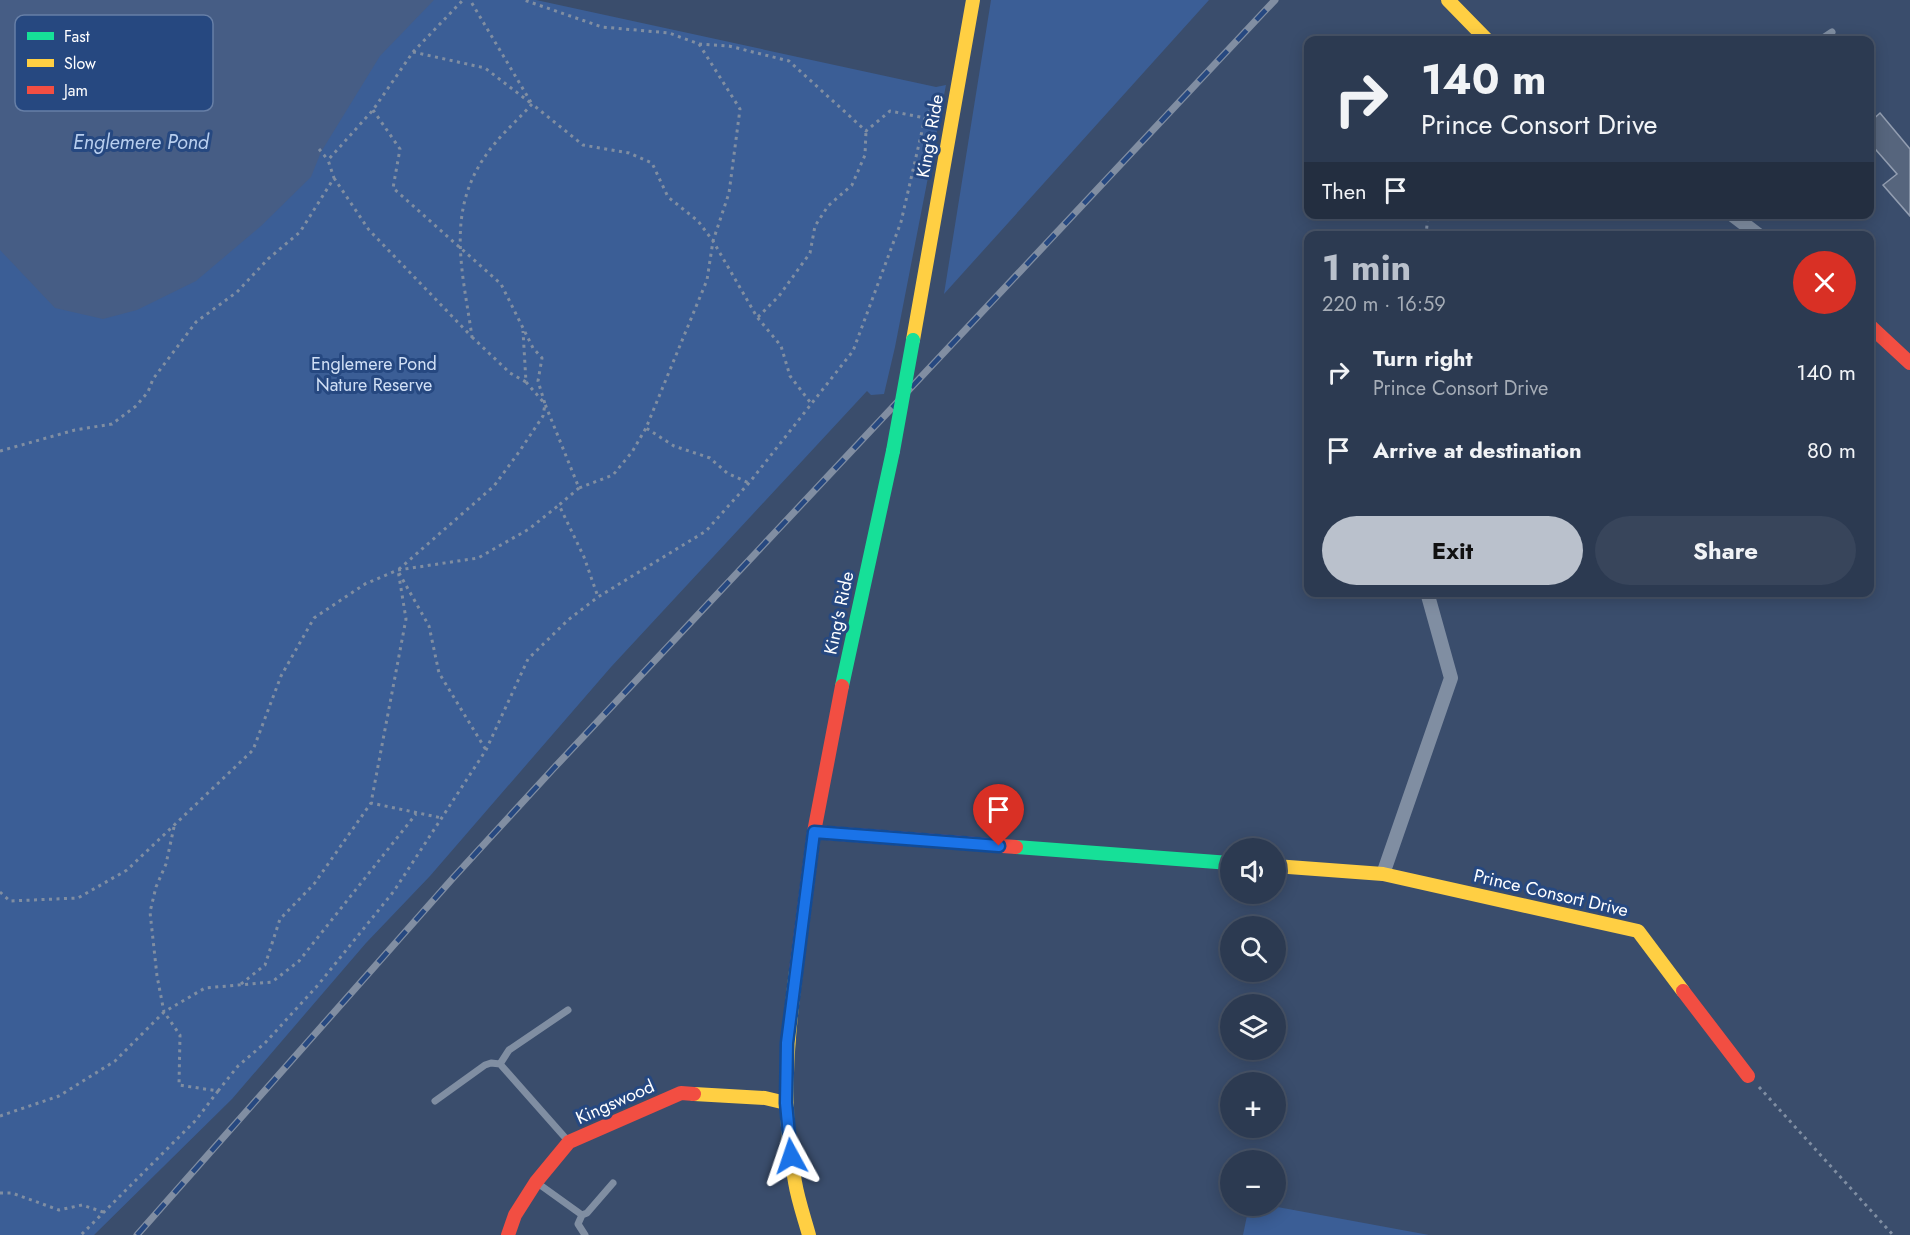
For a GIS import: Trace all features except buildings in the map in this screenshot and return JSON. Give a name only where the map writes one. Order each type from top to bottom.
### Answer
[{"type":"street","name":"King's Ride","points":[[809,1235],[795,1183],[786,1103],[787,1043],[814,832],[859,601],[893,452],[973,0]]},
{"type":"street","points":[[1448,0],[1483,36]]},
{"type":"street","points":[[1738,219],[1753,231]]},
{"type":"street","points":[[1874,331],[1910,363]]},
{"type":"street","points":[[1383,874],[1451,678],[1428,597]]},
{"type":"street","points":[[814,832],[1220,861]]},
{"type":"street","name":"Prince Consort Drive","points":[[1286,867],[1383,874],[1638,931],[1748,1076]]},
{"type":"street","name":"Kingswood","points":[[508,1235],[515,1215],[536,1182],[569,1142],[681,1092],[765,1098],[786,1103]]},
{"type":"lane","points":[[1826,36],[1832,32]]},
{"type":"lane","points":[[500,1064],[509,1050],[568,1010]]},
{"type":"lane","points":[[435,1101],[485,1065],[500,1064],[569,1142]]},
{"type":"lane","points":[[536,1182],[582,1215]]},
{"type":"lane","points":[[585,1235],[578,1224],[582,1215],[587,1213],[613,1183]]},
{"type":"path","points":[[328,160],[373,110],[413,52],[463,0]]},
{"type":"path","points":[[470,0],[532,104]]},
{"type":"path","points":[[524,0],[602,27],[669,33],[699,44],[729,46],[789,61],[866,131]]},
{"type":"path","points":[[0,892],[10,901],[78,898],[127,870],[253,750],[281,676],[314,618],[365,584],[398,570],[478,558],[529,528],[579,488],[613,475],[632,452],[646,428],[707,280],[713,241],[729,192],[740,109],[699,44]]},
{"type":"path","points":[[413,52],[485,68],[583,145],[629,153],[652,163],[669,197],[698,221],[713,241],[757,317],[781,346],[789,376],[810,402]]},
{"type":"path","points":[[472,337],[459,244],[462,203],[486,155],[532,104]]},
{"type":"path","points":[[373,110],[400,149],[393,188],[459,244],[501,284],[533,348],[542,358],[538,381],[579,488]]},
{"type":"path","points":[[81,1235],[196,1120],[238,1066],[265,1043],[318,986],[394,891],[486,750],[528,660],[568,620],[598,597],[706,531],[749,483],[810,402],[853,351],[902,222],[925,118],[890,111],[866,131],[865,155],[852,185],[828,206],[814,226],[810,253],[779,296],[757,317]]},
{"type":"path","points":[[319,149],[328,160],[334,178],[369,230],[472,337],[510,373],[526,382],[545,404]]},
{"type":"path","points":[[1,452],[75,430],[112,424],[136,406],[148,392],[153,379],[196,322],[237,292],[268,259],[300,232],[334,178]]},
{"type":"path","points":[[523,329],[526,382]]},
{"type":"path","points":[[398,570],[494,486],[543,416],[545,404]]},
{"type":"path","points":[[646,428],[674,446],[710,458],[728,473],[749,483]]},
{"type":"path","points":[[560,505],[584,557],[598,597]]},
{"type":"path","points":[[398,570],[429,626],[439,673],[486,750]]},
{"type":"path","points":[[240,985],[265,965],[280,919],[314,884],[371,803],[406,620],[398,570]]},
{"type":"path","points":[[371,803],[442,818]]},
{"type":"path","points":[[0,1116],[59,1096],[115,1061],[164,1012],[205,988],[272,982],[299,961],[417,813]]},
{"type":"path","points":[[175,825],[166,864],[156,887],[150,912],[156,976],[164,1012],[180,1035],[179,1084],[218,1091]]},
{"type":"path","points":[[1748,1076],[1893,1235]]},
{"type":"path","points":[[0,1193],[12,1193],[59,1210],[82,1205],[104,1212]]},
{"type":"green space","name":"Englemere Pond Nature Reserve","points":[[0,0],[536,0],[936,87],[946,85],[884,394],[871,395],[867,391],[611,667],[430,876],[366,943],[232,1099],[94,1235],[0,1235]]},
{"type":"green space","points":[[991,0],[1209,0],[944,294]]},
{"type":"green space","points":[[1286,1209],[1429,1235],[1243,1235],[1247,1216],[1286,1216]]},
{"type":"water","name":"Englemere Pond","points":[[0,0],[434,0],[380,56],[321,152],[311,177],[261,226],[196,281],[137,310],[103,319],[55,308],[0,250]]},
{"type":"railway","points":[[137,1235],[453,878],[553,769],[1275,0]]},
{"type":"traffic: fast","points":[[893,451],[913,340]]},
{"type":"traffic: fast","points":[[842,686],[893,451]]},
{"type":"traffic: fast","points":[[1016,847],[1220,862]]},
{"type":"traffic: slow","points":[[913,340],[973,0]]},
{"type":"traffic: slow","points":[[1448,0],[1483,36]]},
{"type":"traffic: slow","points":[[1286,867],[1383,874],[1638,931],[1683,991]]},
{"type":"traffic: slow","points":[[796,971],[788,1050],[788,1129],[796,1189],[809,1235]]},
{"type":"traffic: slow","points":[[694,1094],[765,1098],[786,1103]]},
{"type":"traffic: jam","points":[[1874,330],[1910,363]]},
{"type":"traffic: jam","points":[[796,971],[814,832],[842,686]]},
{"type":"traffic: jam","points":[[814,832],[1016,847]]},
{"type":"traffic: jam","points":[[1683,991],[1748,1076]]},
{"type":"traffic: jam","points":[[508,1235],[515,1215],[536,1182],[569,1142],[681,1093],[694,1094]]},
{"type":"route","points":[[791,1156],[786,1103],[787,1043],[814,832],[999,846]]}]
